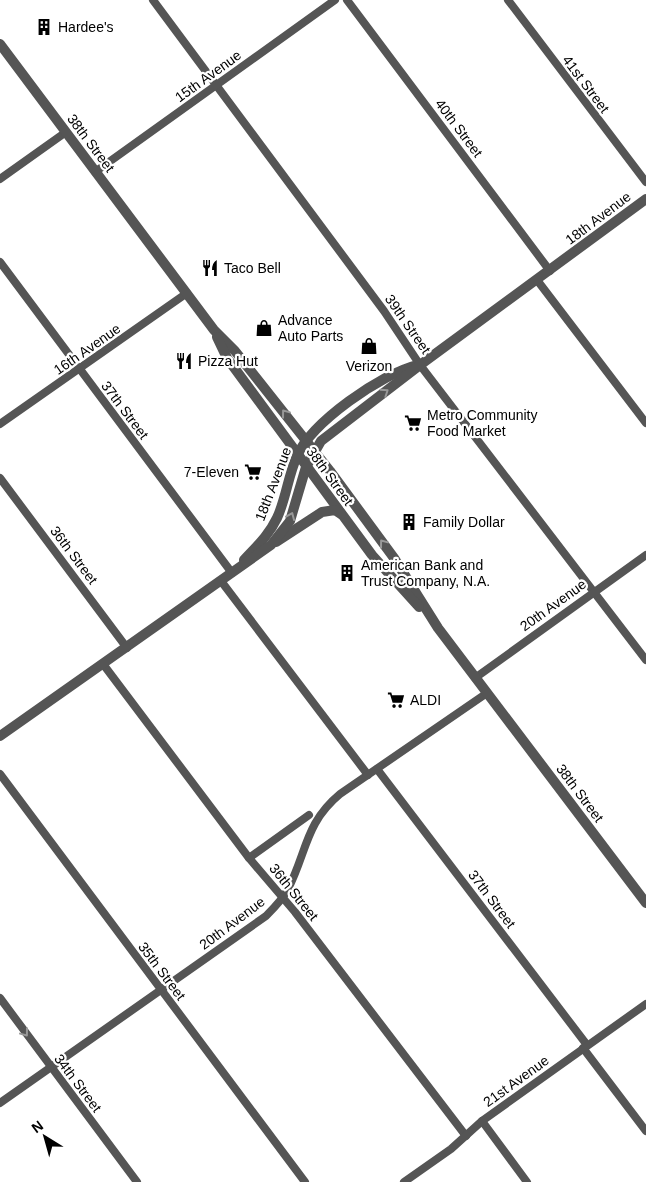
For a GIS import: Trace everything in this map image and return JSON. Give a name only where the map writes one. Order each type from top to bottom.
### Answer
[{"type":"street","name":"39th Street","points":[[153,0],[378,303],[420,365],[646,660]]},
{"type":"street","name":"15th Avenue","points":[[95,172],[336,0]]},
{"type":"street","name":"40th Street","points":[[347,0],[550,271]]},
{"type":"street","name":"41st Street","points":[[508,0],[646,182]]},
{"type":"street","name":"38th Street","points":[[0,44],[214,330],[235,351],[314,450],[394,558],[438,628],[646,903]]},
{"type":"street","points":[[0,179],[66,132]]},
{"type":"street","name":"18th Avenue","points":[[0,736],[271,545],[290,521],[306,467],[314,450],[340,425],[646,199]]},
{"type":"street","name":"37th Street","points":[[0,262],[232,573]]},
{"type":"street","points":[[537,280],[646,423]]},
{"type":"street","name":"16th Avenue","points":[[0,424],[187,293]]},
{"type":"street","name":"38th Street","points":[[214,330],[227,358],[341,514],[372,555],[438,628]]},
{"type":"street","name":"18th Avenue","points":[[232,573],[270,530],[278,517],[297,455],[321,424],[372,386],[401,369],[420,365]]},
{"type":"street","name":"36th Street","points":[[0,478],[127,648]]},
{"type":"street","points":[[271,545],[322,512],[335,510],[341,514]]},
{"type":"street","name":"20th Avenue","points":[[475,678],[646,555]]},
{"type":"street","points":[[221,581],[368,775]]},
{"type":"street","name":"36th Street","points":[[103,664],[250,858],[283,897],[466,1136]]},
{"type":"street","name":"20th Avenue","points":[[0,1103],[266,916],[283,897],[320,813],[340,794],[487,693]]},
{"type":"street","name":"37th Street","points":[[377,769],[585,1046],[646,1131]]},
{"type":"street","name":"35th Street","points":[[0,774],[305,1182]]},
{"type":"street","points":[[250,858],[309,815]]},
{"type":"street","name":"34th Street","points":[[0,998],[137,1182]]},
{"type":"street","name":"21st Avenue","points":[[404,1182],[466,1136],[482,1121],[646,1004]]},
{"type":"street","points":[[482,1121],[526,1182]]},
{"type":"place","name":"Hardee's","points":[[44,27]]},
{"type":"place","name":"Taco Bell","points":[[210,268]]},
{"type":"place","name":"Advance Auto Parts","points":[[264,328]]},
{"type":"place","name":"Verizon","points":[[369,346]]},
{"type":"place","name":"Pizza Hut","points":[[184,361]]},
{"type":"place","name":"Metro Community Food Market","points":[[413,423]]},
{"type":"place","name":"7-Eleven","points":[[253,472]]},
{"type":"place","name":"Family Dollar","points":[[409,522]]},
{"type":"place","name":"American Bank and Trust Company, N.A.","points":[[347,573]]},
{"type":"place","name":"ALDI","points":[[396,700]]}]
